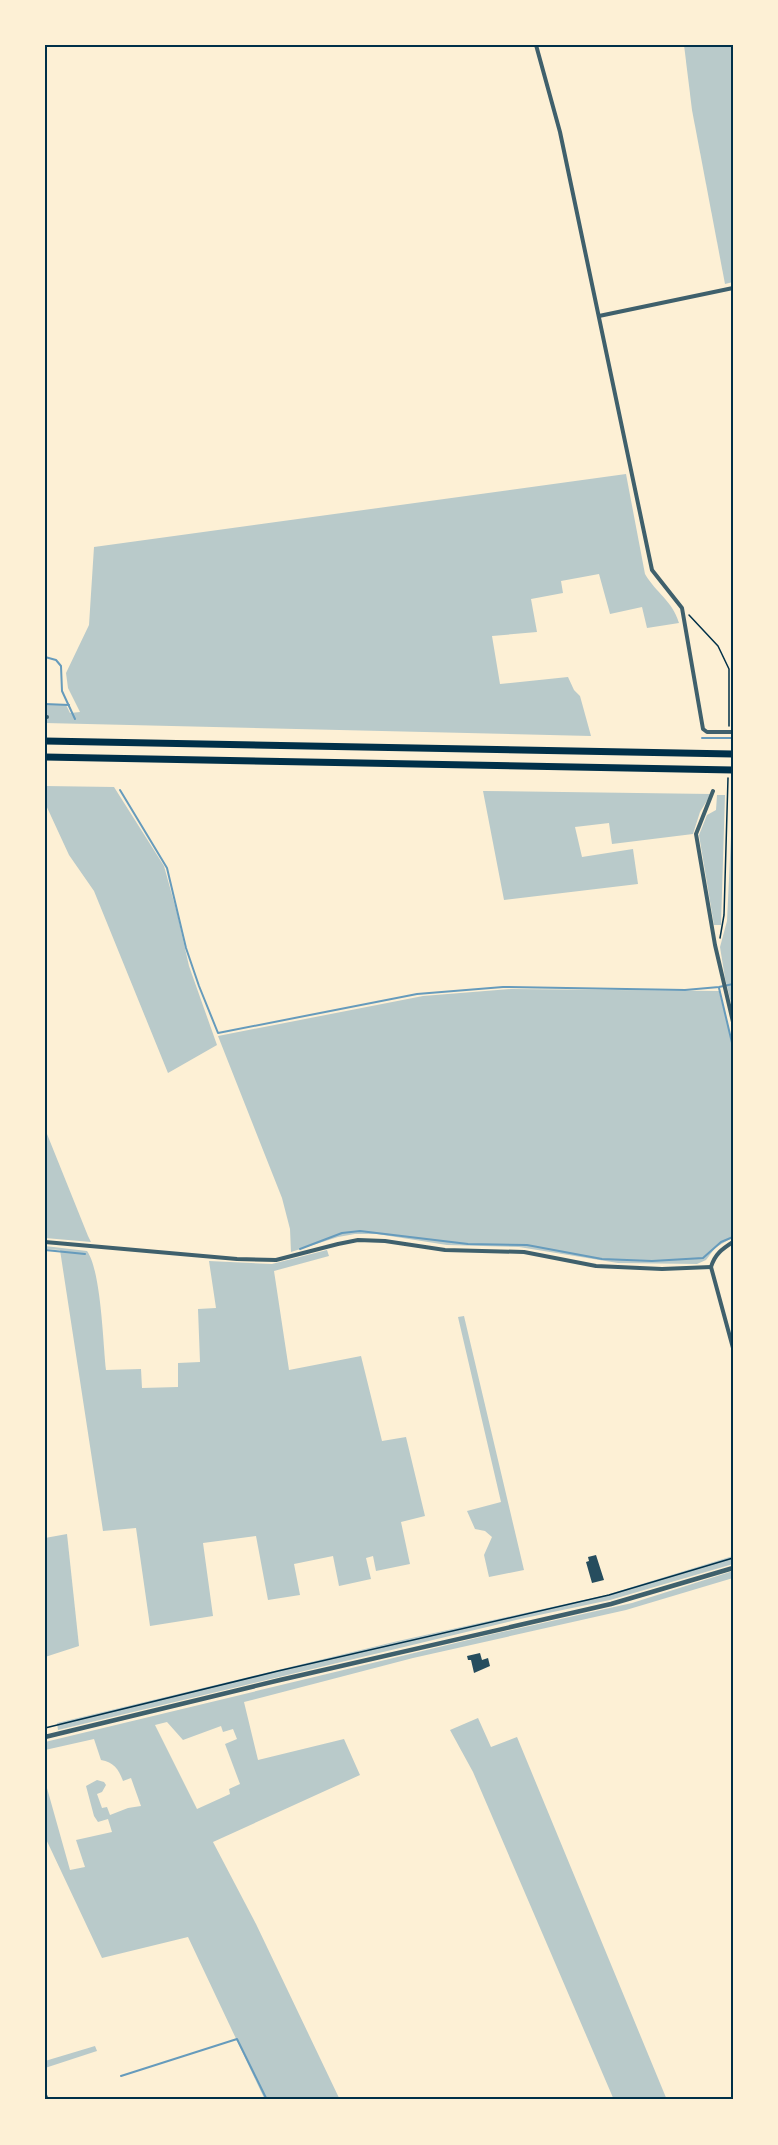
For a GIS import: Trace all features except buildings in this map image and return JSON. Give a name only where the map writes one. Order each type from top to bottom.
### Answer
[{"type":"highway","points":[[45,741],[733,754]]},
{"type":"highway","points":[[45,757],[733,770]]},
{"type":"street","points":[[536,45],[560,132],[652,570],[682,608],[703,729],[707,732],[733,732]]},
{"type":"street","points":[[599,316],[733,288]]},
{"type":"street","points":[[713,791],[696,834],[715,945],[733,1022]]},
{"type":"street","points":[[45,1242],[237,1259],[276,1260],[358,1240],[385,1241],[445,1250],[524,1252],[596,1266],[662,1269],[711,1267]]},
{"type":"street","points":[[733,1242],[713,1258],[711,1267],[733,1348]]},
{"type":"street","points":[[45,1737],[611,1604],[733,1568]]},
{"type":"street","points":[[45,2095],[47,2100]]},
{"type":"path","points":[[682,608],[718,646],[729,669],[729,702]]},
{"type":"path","points":[[715,945],[721,936],[724,915],[727,822]]},
{"type":"path","points":[[45,1728],[609,1595],[733,1558]]},
{"type":"shaded area","points":[[684,45],[733,45],[733,282],[725,284],[692,110]]},
{"type":"shaded area","points":[[626,474],[645,574],[668,602],[679,623],[647,628],[642,607],[610,614],[599,574],[561,581],[563,593],[531,599],[537,632],[492,636],[500,684],[568,677],[574,690],[580,696],[591,736],[45,723],[45,704],[66,705],[70,713],[80,712],[68,688],[66,673],[89,625],[94,547]]},
{"type":"shaded area","points":[[45,786],[114,787],[164,866],[189,966],[217,1045],[168,1073],[94,891],[69,855],[45,803]]},
{"type":"shaded area","points":[[483,791],[711,794],[700,812],[693,834],[612,844],[609,823],[575,827],[582,857],[633,849],[638,884],[504,900]]},
{"type":"shaded area","points":[[733,794],[733,1011],[720,947],[727,921]]},
{"type":"shaded area","points":[[717,795],[725,795],[721,925],[714,925],[699,835],[707,815],[716,810]]},
{"type":"shaded area","points":[[511,989],[719,991],[733,1047],[733,1237],[715,1248],[706,1260],[697,1264],[618,1263],[519,1247],[447,1245],[377,1234],[338,1237],[291,1252],[290,1229],[282,1198],[218,1036],[423,996]]},
{"type":"shaded area","points":[[45,1129],[88,1236],[91,1242],[45,1238]]},
{"type":"shaded area","points":[[45,1246],[87,1251],[92,1260],[98,1290],[106,1370],[141,1369],[142,1388],[178,1387],[178,1363],[200,1362],[198,1309],[216,1308],[209,1261],[272,1264],[327,1250],[329,1256],[274,1271],[289,1370],[361,1356],[382,1441],[406,1437],[425,1516],[401,1522],[410,1564],[376,1571],[373,1556],[366,1558],[371,1579],[339,1586],[333,1556],[294,1564],[300,1595],[268,1600],[256,1536],[203,1543],[213,1616],[150,1626],[136,1528],[103,1531],[60,1250],[45,1249]]},
{"type":"shaded area","points":[[464,1316],[524,1570],[489,1577],[484,1555],[492,1537],[485,1531],[475,1529],[467,1511],[501,1502],[458,1317]]},
{"type":"shaded area","points":[[67,1534],[79,1646],[45,1657],[45,1538]]},
{"type":"shaded area","points":[[733,1556],[733,1564],[610,1600],[520,1619],[58,1730],[57,1723],[398,1641],[606,1595]]},
{"type":"shaded area","points":[[733,1571],[733,1578],[626,1610],[413,1658],[244,1702],[258,1760],[344,1739],[360,1775],[213,1842],[256,1924],[340,2100],[265,2100],[188,1937],[102,1958],[45,1837],[45,1781],[70,1870],[85,1867],[76,1840],[112,1832],[108,1819],[98,1822],[94,1816],[86,1786],[97,1780],[104,1782],[106,1785],[102,1792],[97,1794],[102,1808],[107,1807],[110,1815],[141,1806],[131,1778],[123,1781],[115,1767],[101,1760],[94,1739],[45,1750],[45,1742],[493,1634],[632,1603]],"holes":[[[167,1722],[183,1740],[221,1726],[223,1732],[233,1729],[237,1739],[225,1744],[240,1784],[229,1789],[230,1794],[197,1809],[155,1725]]]},
{"type":"shaded area","points":[[478,1718],[491,1747],[517,1737],[667,2100],[614,2100],[473,1772],[450,1730]]},
{"type":"shaded area","points":[[95,2046],[97,2051],[45,2068],[45,2061]]},
{"type":"waterway","points":[[45,657],[56,660],[61,666],[62,691],[75,719]]},
{"type":"waterway","points":[[45,704],[69,705]]},
{"type":"waterway","points":[[702,738],[733,738]]},
{"type":"waterway","points":[[120,790],[167,868],[186,948],[218,1033],[417,994],[503,987],[685,990],[733,984]]},
{"type":"waterway","points":[[719,988],[733,1047]]},
{"type":"waterway","points":[[300,1249],[342,1233],[360,1231],[468,1244],[527,1245],[602,1259],[652,1261],[703,1258],[721,1242],[733,1237]]},
{"type":"waterway","points":[[45,1250],[85,1254]]},
{"type":"waterway","points":[[121,2076],[237,2039],[267,2100]]}]
